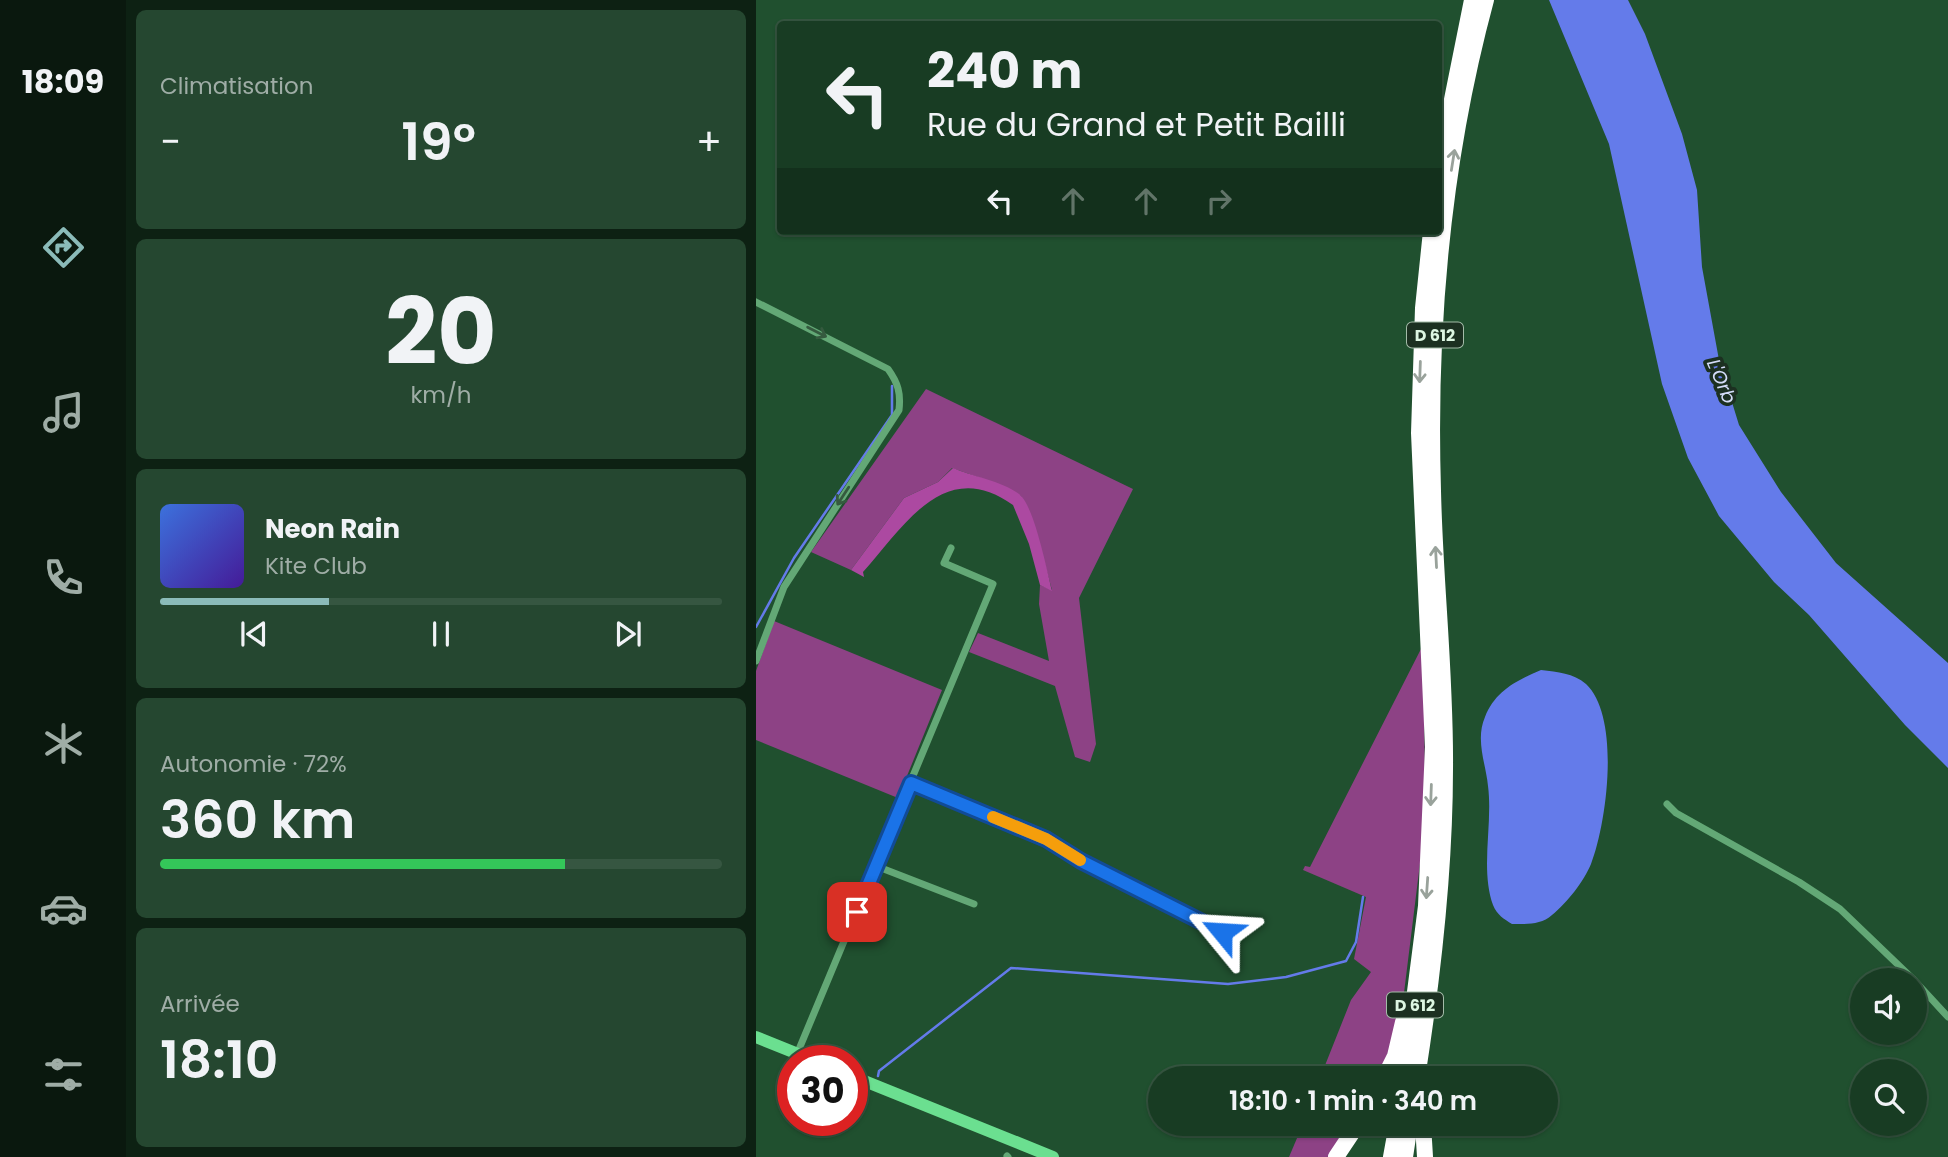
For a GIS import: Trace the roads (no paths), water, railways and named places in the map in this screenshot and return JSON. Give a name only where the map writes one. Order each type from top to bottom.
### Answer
[{"type":"highway","points":[[1442,149],[1472,0]]},
{"type":"highway","name":"D 612","points":[[1418,1066],[1445,770],[1432,489],[1436,317],[1453,163],[1486,0]]},
{"type":"highway","name":"D 612","points":[[1406,1066],[1430,936],[1433,747],[1419,433],[1422,328],[1431,235]]},
{"type":"highway","points":[[1389,1066],[1397,1045],[1414,951],[1430,936],[1442,962],[1429,1066]]},
{"type":"highway","points":[[1336,1157],[1350,1136]]},
{"type":"highway","points":[[1391,1157],[1394,1136]]},
{"type":"highway","points":[[1405,1157],[1408,1136]]},
{"type":"highway","points":[[1424,1136],[1425,1157]]},
{"type":"main road","points":[[756,1037],[777,1046]]},
{"type":"main road","points":[[868,1083],[1053,1157]]},
{"type":"main road","points":[[1004,1138],[1045,1157]]},
{"type":"street","points":[[756,302],[888,369],[898,383],[900,399],[899,410],[784,587],[756,661]]},
{"type":"street","points":[[801,1045],[993,584],[944,564],[951,548]]},
{"type":"street","points":[[911,783],[1046,839],[1081,861],[1238,940],[1244,926]]},
{"type":"street","points":[[1667,804],[1676,813],[1800,883],[1840,909],[1901,968]]},
{"type":"street","points":[[876,866],[974,904]]},
{"type":"street","points":[[1927,994],[1948,1017]]},
{"type":"water","name":"L'Orb","points":[[1549,0],[1628,0],[1645,34],[1682,134],[1697,190],[1702,267],[1719,360],[1739,425],[1781,492],[1836,563],[1948,663],[1948,768],[1905,725],[1809,615],[1774,582],[1719,516],[1688,458],[1662,384],[1609,144]]},
{"type":"water","points":[[1541,670],[1576,677],[1586,684],[1597,700],[1604,720],[1607,745],[1606,798],[1591,864],[1574,891],[1543,921],[1512,924],[1497,911],[1489,891],[1489,801],[1481,734],[1489,708],[1501,693],[1515,682]]},
{"type":"waterway","points":[[756,627],[794,558],[892,415],[892,386]]},
{"type":"waterway","points":[[878,1076],[879,1071],[1011,968],[1228,984],[1286,977],[1346,961],[1356,942],[1363,897]]}]
